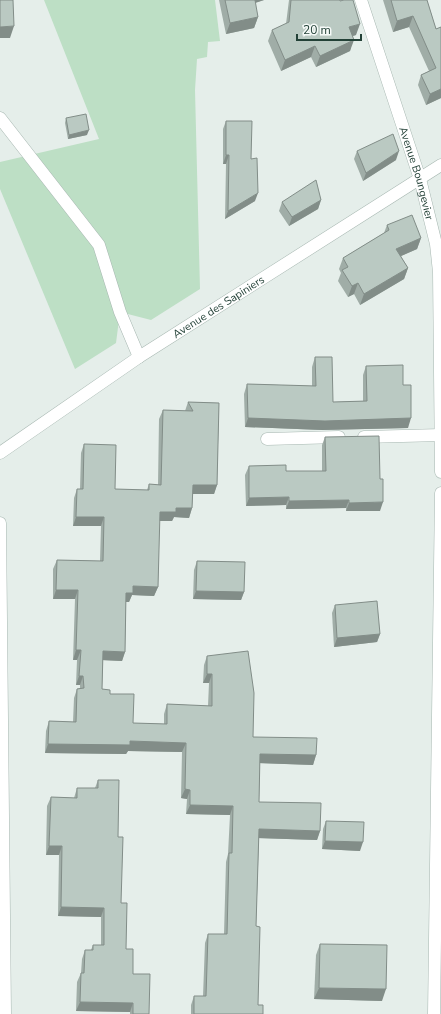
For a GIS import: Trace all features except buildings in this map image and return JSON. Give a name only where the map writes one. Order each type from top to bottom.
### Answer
[{"type":"street","name":"Avenue Boungevier","points":[[361,0],[420,179],[436,244],[439,272],[441,472]]},
{"type":"street","points":[[0,118],[99,245],[120,312],[139,357]]},
{"type":"street","name":"Avenue des Sapiniers","points":[[0,453],[139,357],[441,165]]},
{"type":"street","points":[[267,439],[441,435]]},
{"type":"street","points":[[434,1014],[441,493]]},
{"type":"street","points":[[0,523],[5,1014]]},
{"type":"green space","points":[[44,0],[215,0],[220,41],[208,42],[207,57],[197,59],[195,90],[200,289],[151,320],[120,312],[116,343],[75,369],[0,189],[0,162],[99,139]]}]
